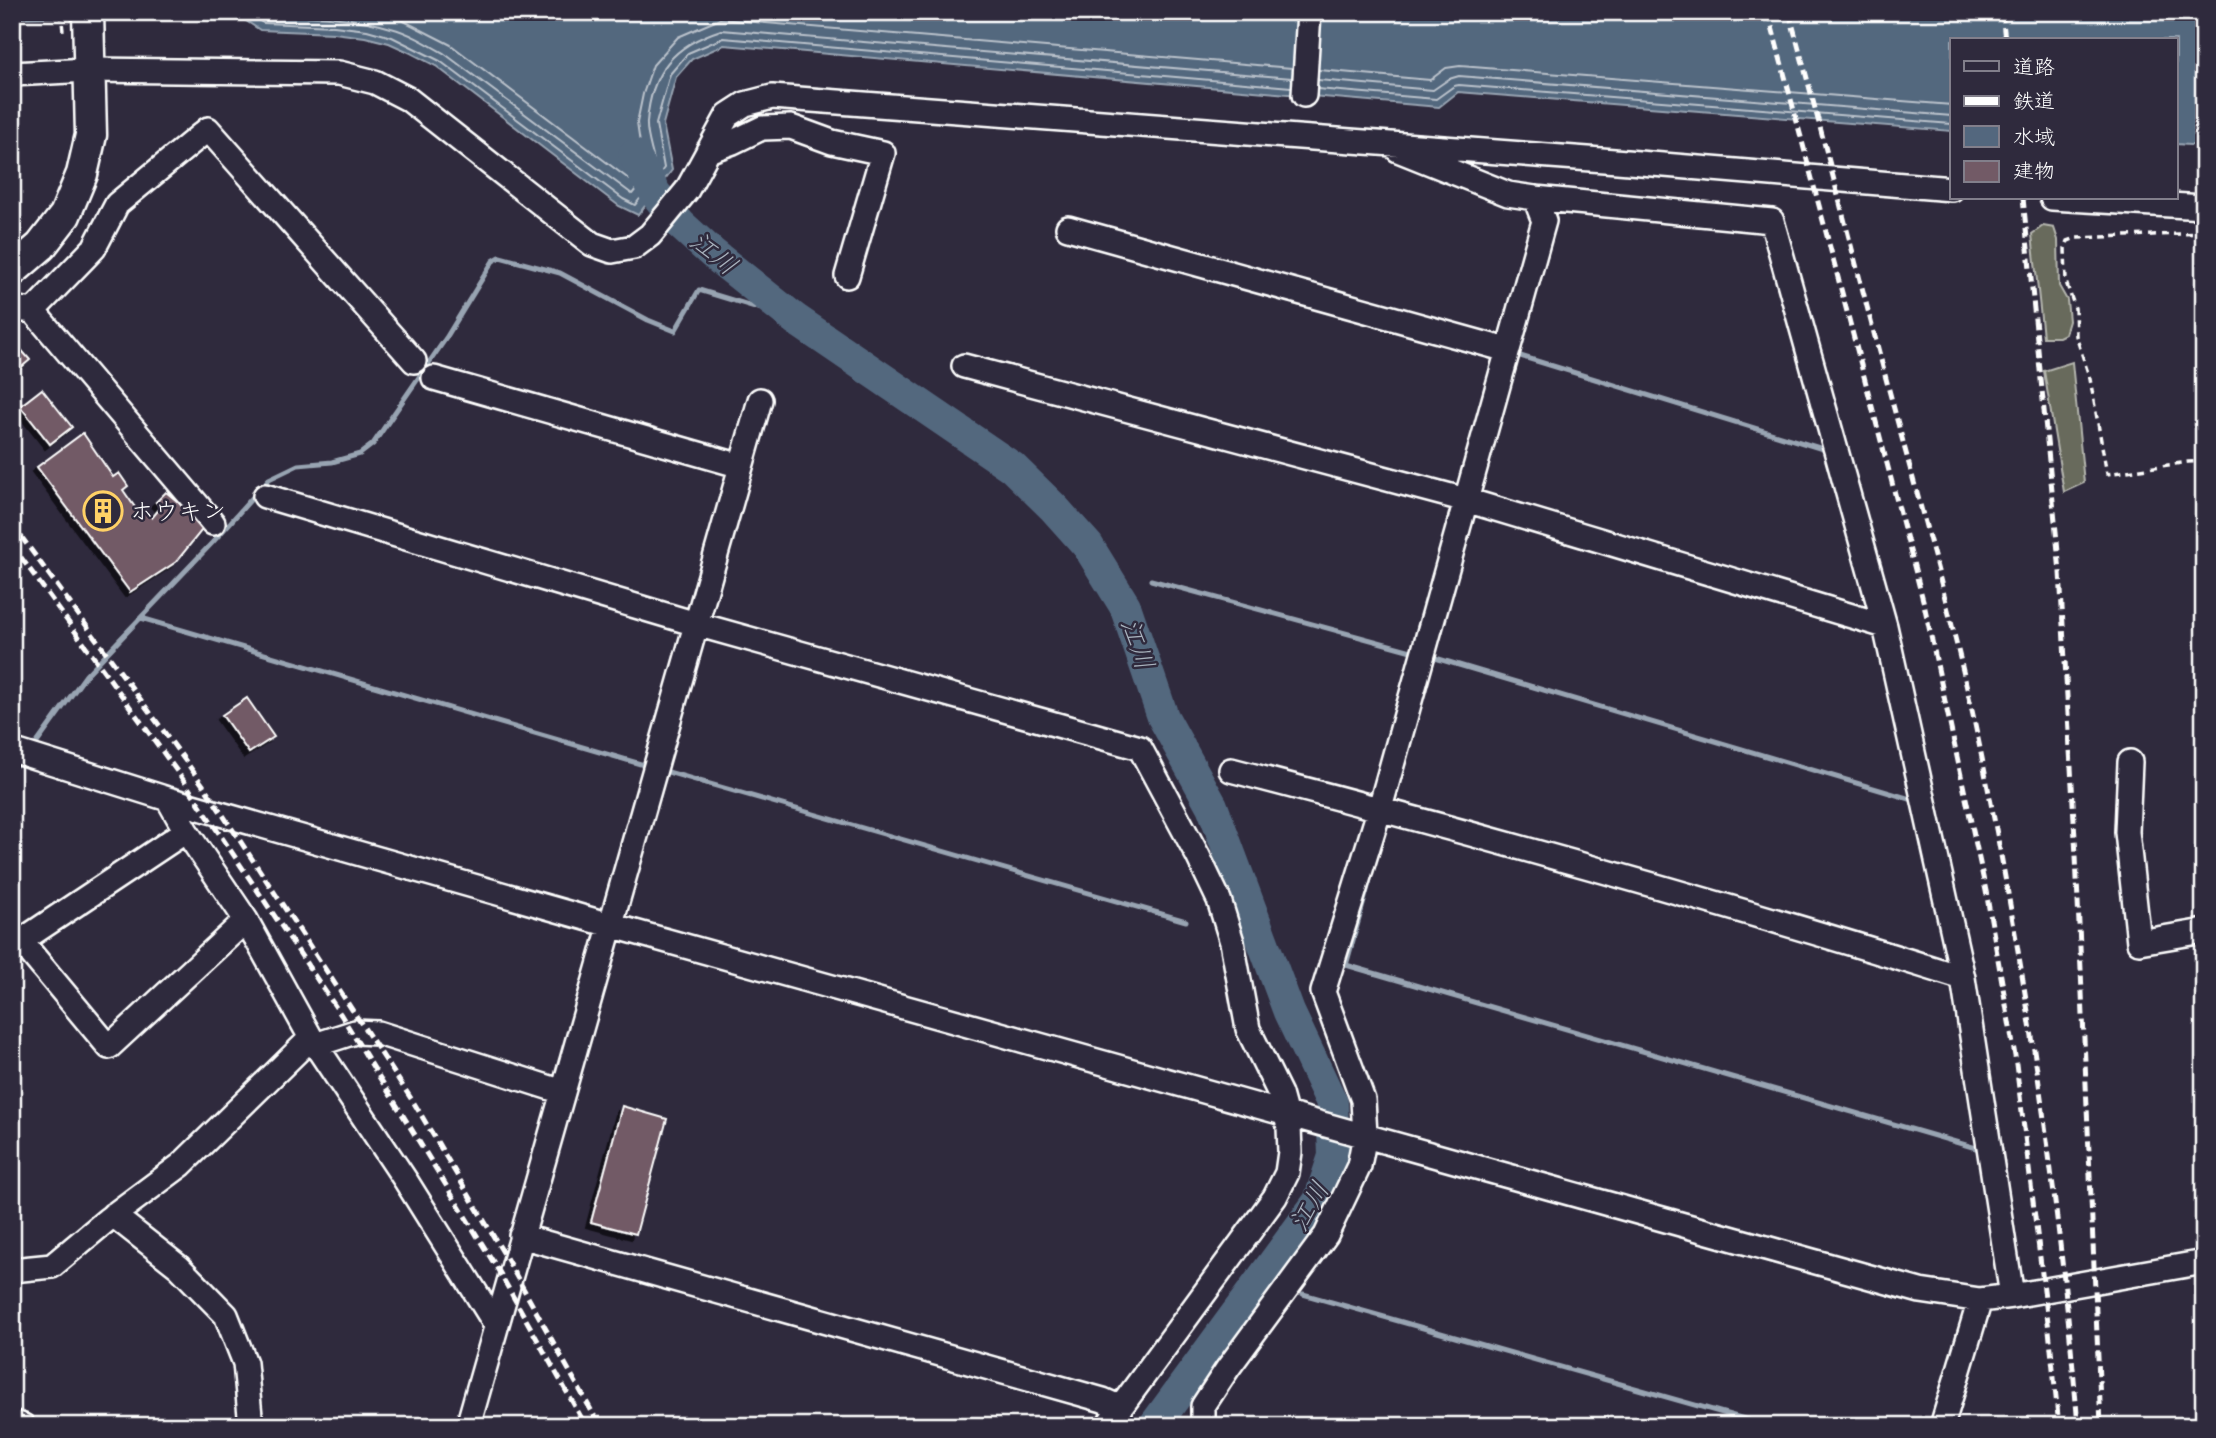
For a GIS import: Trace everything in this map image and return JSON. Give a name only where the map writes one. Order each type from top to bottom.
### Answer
[{"type":"main road","points":[[12,271],[41,246],[65,215],[82,174],[92,135],[88,12]]},
{"type":"street","points":[[1304,95],[1309,12]]},
{"type":"street","points":[[12,74],[89,70],[339,73],[375,82],[408,99],[592,244],[612,251],[634,247],[650,235],[687,190],[728,115],[746,104],[772,97],[1503,151],[1950,189]]},
{"type":"street","points":[[708,151],[762,128],[791,127],[832,142],[883,153],[847,276]]},
{"type":"street","points":[[213,523],[22,312],[94,248],[117,204],[208,128],[414,361]]},
{"type":"street","points":[[1378,143],[1508,194],[1772,221],[1885,626],[1964,978],[2012,1296]]},
{"type":"street","points":[[1203,1426],[1203,1406],[1326,1235],[1359,1166],[1363,1100],[1323,992],[1380,808],[1544,221],[1535,198]]},
{"type":"street","points":[[2086,200],[2204,207]]},
{"type":"street","points":[[1068,228],[1507,350]]},
{"type":"street","points":[[964,366],[1466,500],[1885,626]]},
{"type":"street","points":[[434,378],[741,466]]},
{"type":"street","points":[[468,1426],[760,400]]},
{"type":"street","points":[[265,496],[696,624],[1140,748],[1219,900],[1232,942],[1248,1029],[1291,1115],[1287,1173],[1275,1197],[1114,1417],[1102,1400],[522,1237]]},
{"type":"street","points":[[12,750],[168,799],[610,925],[1920,1291],[1980,1300],[2204,1262]]},
{"type":"street","points":[[2130,762],[2126,832],[2139,942],[2204,931]]},
{"type":"street","points":[[1231,770],[1380,808],[1775,919],[1964,978]]},
{"type":"street","points":[[168,799],[186,831],[246,920],[313,1041],[406,1181],[496,1325]]},
{"type":"street","points":[[186,831],[16,943],[109,1046],[246,920]]},
{"type":"street","points":[[12,1270],[52,1266],[113,1215],[181,1165],[239,1106],[313,1041],[355,1032],[378,1033],[563,1092]]},
{"type":"street","points":[[113,1215],[179,1267],[226,1315],[245,1363],[251,1426]]},
{"type":"street","points":[[1942,1426],[1980,1300]]},
{"type":"street","points":[[12,1423],[23,1426]]},
{"type":"path","points":[[2204,233],[2076,238],[2068,241],[2064,248],[2066,282],[2075,308],[2076,336],[2090,379],[2107,474],[2204,461]]},
{"type":"green space","points":[[2043,226],[2054,228],[2058,240],[2059,286],[2067,300],[2069,321],[2065,334],[2059,337],[2043,337],[2032,234]]},
{"type":"green space","points":[[2072,362],[2084,483],[2064,492],[2044,371]]},
{"type":"water","points":[[12,12],[2204,12],[2204,146],[2178,144],[2178,38],[1950,38],[1950,131],[1458,92],[1439,107],[724,45],[692,59],[676,77],[663,124],[672,170],[638,215],[619,206],[436,66],[389,43],[334,33],[260,30],[240,17],[225,13],[12,18]]},
{"type":"building","points":[[12,339],[30,360],[12,375]]},
{"type":"building","points":[[42,389],[72,427],[50,444],[20,406]]},
{"type":"building","name":"ホウキン","points":[[83,433],[113,477],[119,473],[128,486],[123,490],[139,513],[145,509],[152,518],[161,507],[156,502],[166,492],[206,525],[176,562],[130,592],[37,467]]},
{"type":"building","points":[[247,698],[274,737],[249,753],[222,715]]},
{"type":"building","points":[[622,1106],[667,1119],[636,1234],[591,1222]]},
{"type":"waterway","name":"江川","points":[[634,155],[655,193],[680,224],[712,253],[795,319],[1012,467],[1088,546],[1125,606],[1163,717],[1212,806],[1289,1012],[1332,1103],[1334,1156],[1319,1201],[1154,1426]]},
{"type":"waterway","points":[[34,747],[86,675],[269,479],[298,465],[332,462],[360,454],[373,444],[446,338],[493,261],[500,257],[560,273],[648,320],[675,331],[699,290],[795,319]]},
{"type":"waterway","points":[[1517,355],[1826,450]]},
{"type":"waterway","points":[[1151,580],[1415,652]]},
{"type":"waterway","points":[[141,618],[644,765]]},
{"type":"waterway","points":[[1432,657],[1917,801]]},
{"type":"waterway","points":[[12,769],[16,765]]},
{"type":"waterway","points":[[661,770],[1186,921]]},
{"type":"waterway","points":[[1371,876],[1346,965],[1983,1150]]},
{"type":"waterway","points":[[1303,1294],[1769,1426]]},
{"type":"railway","points":[[1768,12],[1924,604],[1986,891],[2015,1056],[2059,1426]]},
{"type":"railway","points":[[1789,12],[1937,567],[1976,729],[2010,902],[2038,1076],[2061,1251],[2078,1426]]},
{"type":"railway","points":[[2002,12],[2005,38]]},
{"type":"railway","points":[[2023,200],[2060,572],[2076,856],[2101,1426]]},
{"type":"railway","points":[[12,524],[203,785],[414,1103],[504,1254],[600,1426]]},
{"type":"railway","points":[[12,545],[184,781],[341,1015],[497,1268],[586,1426]]},
{"type":"place","name":"ホウキン","points":[[103,511]]}]
